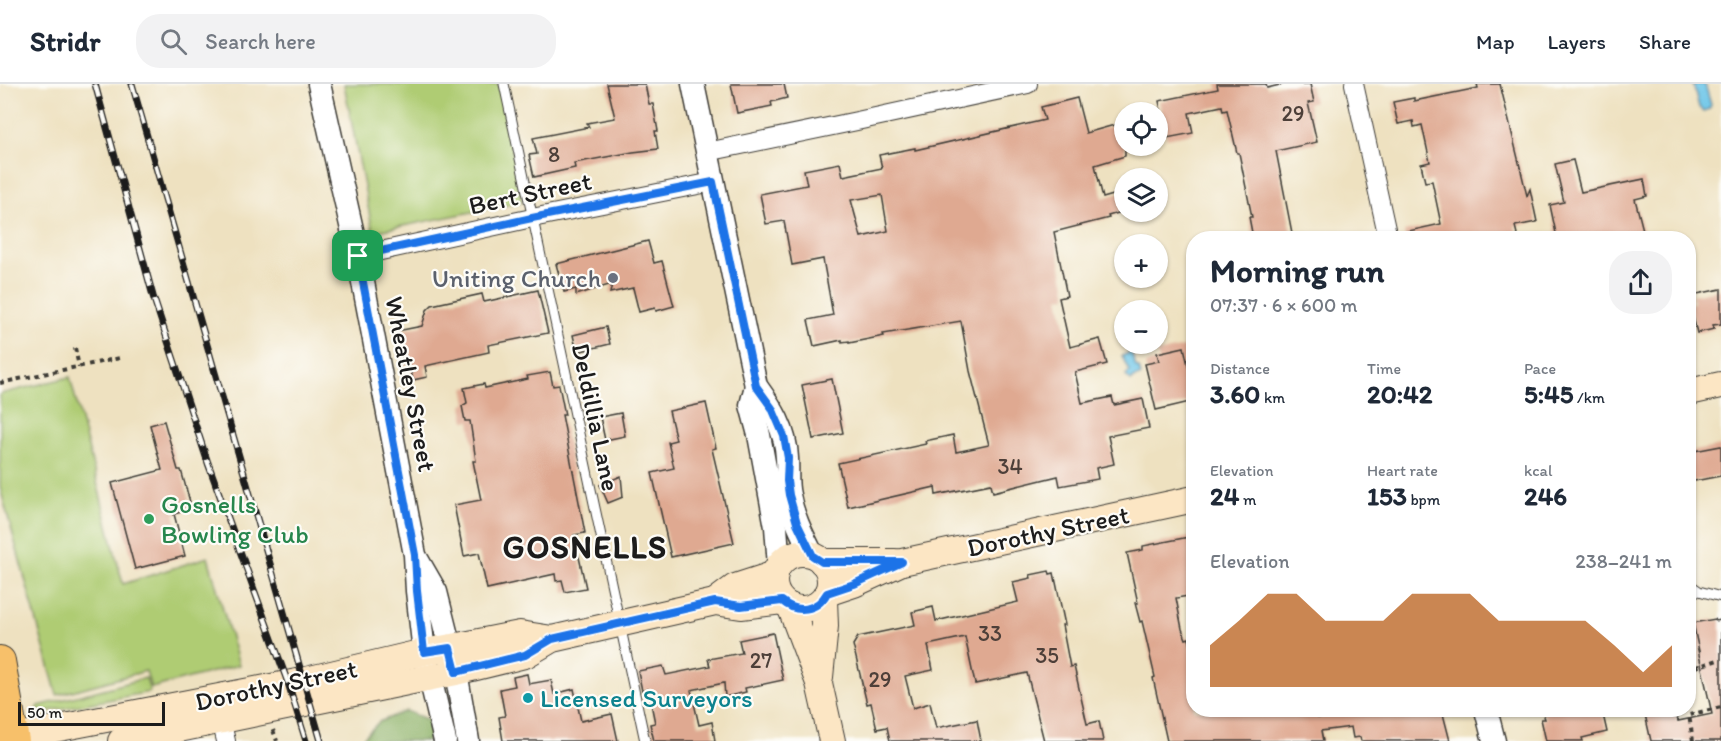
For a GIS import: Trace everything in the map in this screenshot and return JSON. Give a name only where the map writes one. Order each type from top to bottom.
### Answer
[{"type":"highway","points":[[0,661],[9,739]]},
{"type":"main road","points":[[1696,390],[1721,385]]},
{"type":"main road","name":"Dorothy Street","points":[[826,596],[902,562],[1186,501]]},
{"type":"main road","points":[[819,684],[826,596],[830,576],[827,568],[818,559],[798,553],[790,556],[777,570],[774,584],[777,593],[786,604],[819,684],[832,741]]},
{"type":"main road","name":"Dorothy Street","points":[[818,559],[902,562]]},
{"type":"main road","name":"Dorothy Street","points":[[715,602],[735,587],[777,570]]},
{"type":"main road","points":[[786,604],[799,609],[809,609],[826,596]]},
{"type":"main road","name":"Dorothy Street","points":[[121,741],[430,677],[453,660],[520,634],[552,639],[715,602],[741,606],[786,604]]},
{"type":"main road","name":"Dorothy Street","points":[[9,739],[221,719],[302,681],[424,652],[453,660]]},
{"type":"street","name":"Wheatley Street","points":[[319,84],[358,256],[415,555],[424,652],[445,741]]},
{"type":"street","points":[[693,84],[756,386],[772,408],[784,436],[788,458],[789,495],[797,523],[818,559]]},
{"type":"street","points":[[707,152],[1028,84]]},
{"type":"street","points":[[1354,84],[1386,231]]},
{"type":"street","name":"Bert Street","points":[[358,256],[713,182]]},
{"type":"street","points":[[756,386],[751,405],[759,435],[776,527],[777,570]]},
{"type":"street","name":"Wheatley Street","points":[[415,555],[436,592],[453,660],[468,741]]},
{"type":"street","points":[[1488,717],[1494,741]]},
{"type":"lane","name":"Deldillia Lane","points":[[504,84],[645,741]]},
{"type":"lane","points":[[1696,589],[1721,597]]},
{"type":"path","points":[[75,348],[79,367]]},
{"type":"path","points":[[0,383],[120,358]]},
{"type":"path","points":[[1696,667],[1721,659]]},
{"type":"path","points":[[1696,711],[1721,707]]},
{"type":"path","points":[[1689,717],[1693,741]]},
{"type":"green space","points":[[344,84],[499,84],[522,202],[373,232]]},
{"type":"green space","points":[[70,377],[123,584],[208,557],[239,665],[151,688],[146,671],[57,695],[0,488],[0,394]]},
{"type":"green space","points":[[146,678],[150,692],[44,712],[37,709],[38,706]]},
{"type":"green space","points":[[406,711],[429,720],[434,741],[360,741],[379,722]]},
{"type":"water","points":[[1693,84],[1705,84],[1711,105],[1709,109],[1704,111],[1699,107]]},
{"type":"water","points":[[1132,354],[1141,376],[1131,381],[1126,376],[1129,371],[1122,356]]},
{"type":"building","points":[[607,84],[645,84],[649,104],[653,104],[658,131],[655,131],[658,149],[574,163],[575,168],[534,177],[529,155],[537,154],[533,138],[589,127],[587,123],[615,118]]},
{"type":"building","points":[[731,84],[784,84],[787,98],[771,102],[772,106],[737,113]]},
{"type":"building","points":[[1217,84],[1266,84],[1267,88],[1284,84],[1310,84],[1314,102],[1308,103],[1317,142],[1276,151],[1292,231],[1252,231],[1249,217],[1252,217],[1239,153],[1237,153],[1227,110],[1223,111],[1222,106],[1189,113],[1193,133],[1168,138],[1168,102],[1159,101],[1218,89]]},
{"type":"building","points":[[1477,84],[1500,84],[1527,196],[1530,189],[1537,222],[1515,226],[1516,231],[1409,231],[1441,224],[1432,181],[1425,182],[1421,164],[1430,162],[1422,125],[1414,127],[1413,121],[1398,124],[1393,102],[1414,98],[1414,101],[1478,88]]},
{"type":"building","points":[[1077,98],[1086,133],[1114,125],[1114,156],[1125,156],[1095,165],[1103,198],[1114,195],[1114,214],[1108,216],[1109,218],[1054,232],[1067,296],[1059,298],[1070,347],[1100,339],[1107,364],[1075,372],[1082,403],[1112,397],[1114,405],[1143,399],[1149,428],[1108,436],[1114,464],[1096,468],[1098,479],[1060,486],[1058,476],[993,492],[991,484],[936,495],[935,487],[848,507],[838,463],[926,444],[925,441],[953,435],[956,452],[989,445],[970,371],[961,321],[883,334],[884,336],[849,343],[849,341],[842,342],[842,340],[814,346],[808,320],[833,315],[823,259],[792,265],[784,221],[766,224],[760,194],[807,185],[804,170],[840,163],[843,176],[882,168],[879,155],[915,148],[915,150],[1045,120],[1041,107]],"holes":[[[882,195],[888,231],[861,237],[851,200]]]},
{"type":"building","points":[[1573,160],[1581,192],[1644,179],[1647,196],[1635,199],[1643,231],[1556,231],[1550,205],[1564,202],[1555,164]]},
{"type":"building","name":"Uniting Church","points":[[648,241],[654,263],[662,261],[674,306],[656,311],[655,308],[639,312],[633,288],[610,293],[612,284],[576,295],[576,289],[564,292],[556,264]]},
{"type":"building","points":[[1721,289],[1721,324],[1713,325],[1714,329],[1697,333],[1696,294]]},
{"type":"building","points":[[538,290],[548,333],[488,345],[489,352],[425,366],[427,377],[413,380],[409,364],[404,365],[397,331],[422,326],[427,310],[432,305],[482,294],[484,302]]},
{"type":"building","points":[[606,327],[610,344],[577,352],[573,335]]},
{"type":"building","points":[[1184,347],[1186,403],[1156,410],[1145,364],[1159,361],[1157,354],[1168,354],[1168,351]]},
{"type":"building","points":[[550,372],[553,386],[559,385],[565,415],[562,415],[585,533],[574,535],[586,588],[565,592],[562,580],[556,581],[555,574],[487,589],[479,553],[464,556],[454,505],[481,500],[473,461],[476,461],[470,421],[465,421],[462,406],[467,403],[464,388],[484,384],[485,388]]},
{"type":"building","points":[[832,379],[843,433],[813,439],[802,385]]},
{"type":"building","points":[[706,403],[716,448],[712,449],[734,543],[671,557],[652,473],[674,468],[668,442],[676,440],[669,411]]},
{"type":"building","points":[[621,413],[625,436],[605,440],[600,417]]},
{"type":"building","name":"Gosnells Bowling Club","points":[[164,421],[192,509],[174,514],[185,556],[135,569],[112,483],[162,470],[150,425]]},
{"type":"building","points":[[1721,446],[1721,476],[1696,481],[1696,451]]},
{"type":"building","points":[[621,476],[623,497],[608,503],[600,485]]},
{"type":"building","points":[[1186,538],[1186,596],[1176,598],[1186,639],[1186,717],[1444,717],[1450,741],[1361,741],[1360,737],[1353,738],[1351,727],[1321,731],[1323,741],[1167,741],[1153,678],[1155,677],[1142,621],[1140,622],[1135,603],[1138,603],[1127,553],[1143,550],[1143,546]]},
{"type":"building","points":[[1049,571],[1050,574],[1054,573],[1065,625],[1062,625],[1070,667],[1074,666],[1087,724],[1099,721],[1103,741],[1044,741],[1027,673],[975,684],[965,637],[928,645],[933,670],[905,676],[913,708],[930,703],[936,728],[977,720],[981,741],[890,741],[887,727],[877,729],[871,703],[867,704],[853,645],[858,637],[915,625],[912,612],[933,607],[936,621],[1018,602],[1013,582]]},
{"type":"building","points":[[1721,620],[1721,741],[1651,741],[1646,717],[1677,717],[1678,721],[1712,714],[1698,650],[1696,622]]},
{"type":"building","points":[[773,633],[783,680],[745,688],[746,692],[725,697],[724,683],[691,690],[699,725],[712,722],[715,741],[654,741],[650,724],[655,723],[648,689],[642,691],[638,671],[663,666],[666,675],[710,666],[708,659],[742,653],[739,640]]},
{"type":"building","points":[[527,674],[529,684],[551,680],[554,694],[574,689],[581,721],[612,714],[618,741],[503,741],[499,717],[505,716],[500,689],[515,686],[513,677]]},
{"type":"building","points":[[1544,717],[1604,717],[1607,732],[1582,738],[1583,741],[1546,741],[1541,719],[1545,719]]},
{"type":"railway","points":[[95,84],[153,296],[208,463],[288,683],[306,741]]},
{"type":"railway","points":[[132,84],[321,741]]},
{"type":"place","name":"Uniting Church","points":[[613,278]]},
{"type":"place","name":"Gosnells Bowling Club","points":[[149,519]]},
{"type":"place","name":"Licensed Surveyors","points":[[528,698]]},
{"type":"district","name":"GOSNELLS","points":[[585,547]]},
{"type":"route","points":[[713,182],[756,386],[780,423],[787,448],[789,495],[797,523],[813,556],[822,562],[902,562],[854,584],[827,593],[824,599],[809,609],[799,609],[782,601],[741,606],[715,602],[552,639],[525,655],[456,672],[450,648],[424,652],[415,555],[358,256],[713,182]]}]
